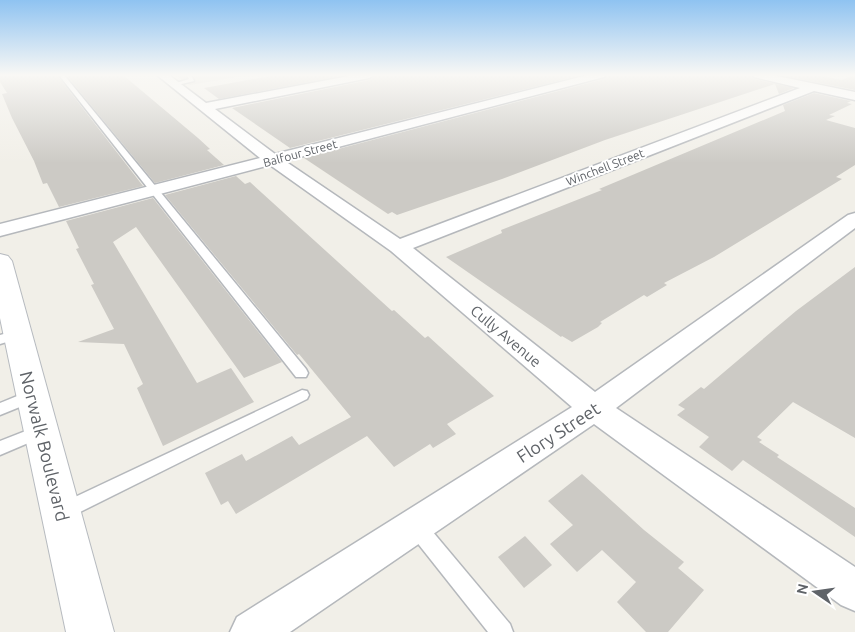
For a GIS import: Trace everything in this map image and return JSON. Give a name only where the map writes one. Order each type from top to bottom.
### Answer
[{"type":"main road","name":"Norwalk Boulevard","points":[[0,261],[9,337],[32,396],[90,632]]},
{"type":"street","name":"Cully Avenue","points":[[202,104],[273,160],[398,247],[594,408],[855,591]]},
{"type":"street","points":[[205,107],[218,104]]},
{"type":"street","name":"Balfour Street","points":[[0,230],[487,104]]},
{"type":"street","name":"Winchell Street","points":[[398,247],[767,104]]},
{"type":"street","name":"Flory Street","points":[[252,632],[594,408],[855,219]]},
{"type":"lane","points":[[85,104],[301,373]]},
{"type":"lane","points":[[62,512],[302,395]]},
{"type":"lane","points":[[0,409],[32,396]]},
{"type":"lane","points":[[0,448],[41,431]]},
{"type":"lane","points":[[415,526],[502,632]]},
{"type":"building","points":[[6,104],[80,104],[143,186],[59,207],[47,183],[43,184],[34,161]]},
{"type":"building","points":[[90,104],[158,104],[210,149],[207,150],[224,165],[155,183]]},
{"type":"building","points":[[249,104],[464,104],[290,148],[232,108]]},
{"type":"building","points":[[507,104],[713,104],[605,140],[502,179],[397,215],[392,212],[388,214],[304,158]]},
{"type":"building","points":[[851,104],[829,115],[835,116],[826,120],[855,128],[855,165],[836,177],[842,179],[714,257],[664,283],[667,285],[647,297],[644,295],[600,322],[602,323],[598,327],[572,342],[561,337],[446,257],[502,233],[501,230],[602,190],[599,189],[785,111],[783,105]]},
{"type":"building","points":[[236,176],[245,184],[250,182],[392,311],[394,310],[425,338],[428,336],[494,396],[447,424],[456,434],[433,448],[430,444],[394,467],[367,436],[236,514],[228,501],[221,505],[205,473],[242,454],[246,461],[292,436],[299,445],[351,417],[299,354],[297,355],[165,195]]},
{"type":"building","points":[[153,198],[282,362],[244,378],[136,227],[113,242],[197,383],[231,368],[254,402],[163,446],[137,388],[143,384],[124,344],[78,342],[114,329],[91,285],[94,284],[76,249],[79,248],[66,221]]},
{"type":"building","points":[[855,267],[855,438],[793,402],[757,437],[762,440],[759,442],[779,455],[777,457],[855,508],[855,537],[743,460],[732,471],[699,447],[709,437],[677,415],[685,409],[678,405],[701,387],[704,389],[796,311]]},
{"type":"building","points":[[582,474],[644,530],[684,562],[678,568],[704,590],[668,632],[646,632],[617,602],[636,582],[602,550],[577,572],[550,544],[573,525],[548,501]]},
{"type":"building","points":[[525,536],[552,565],[524,588],[498,557]]}]
